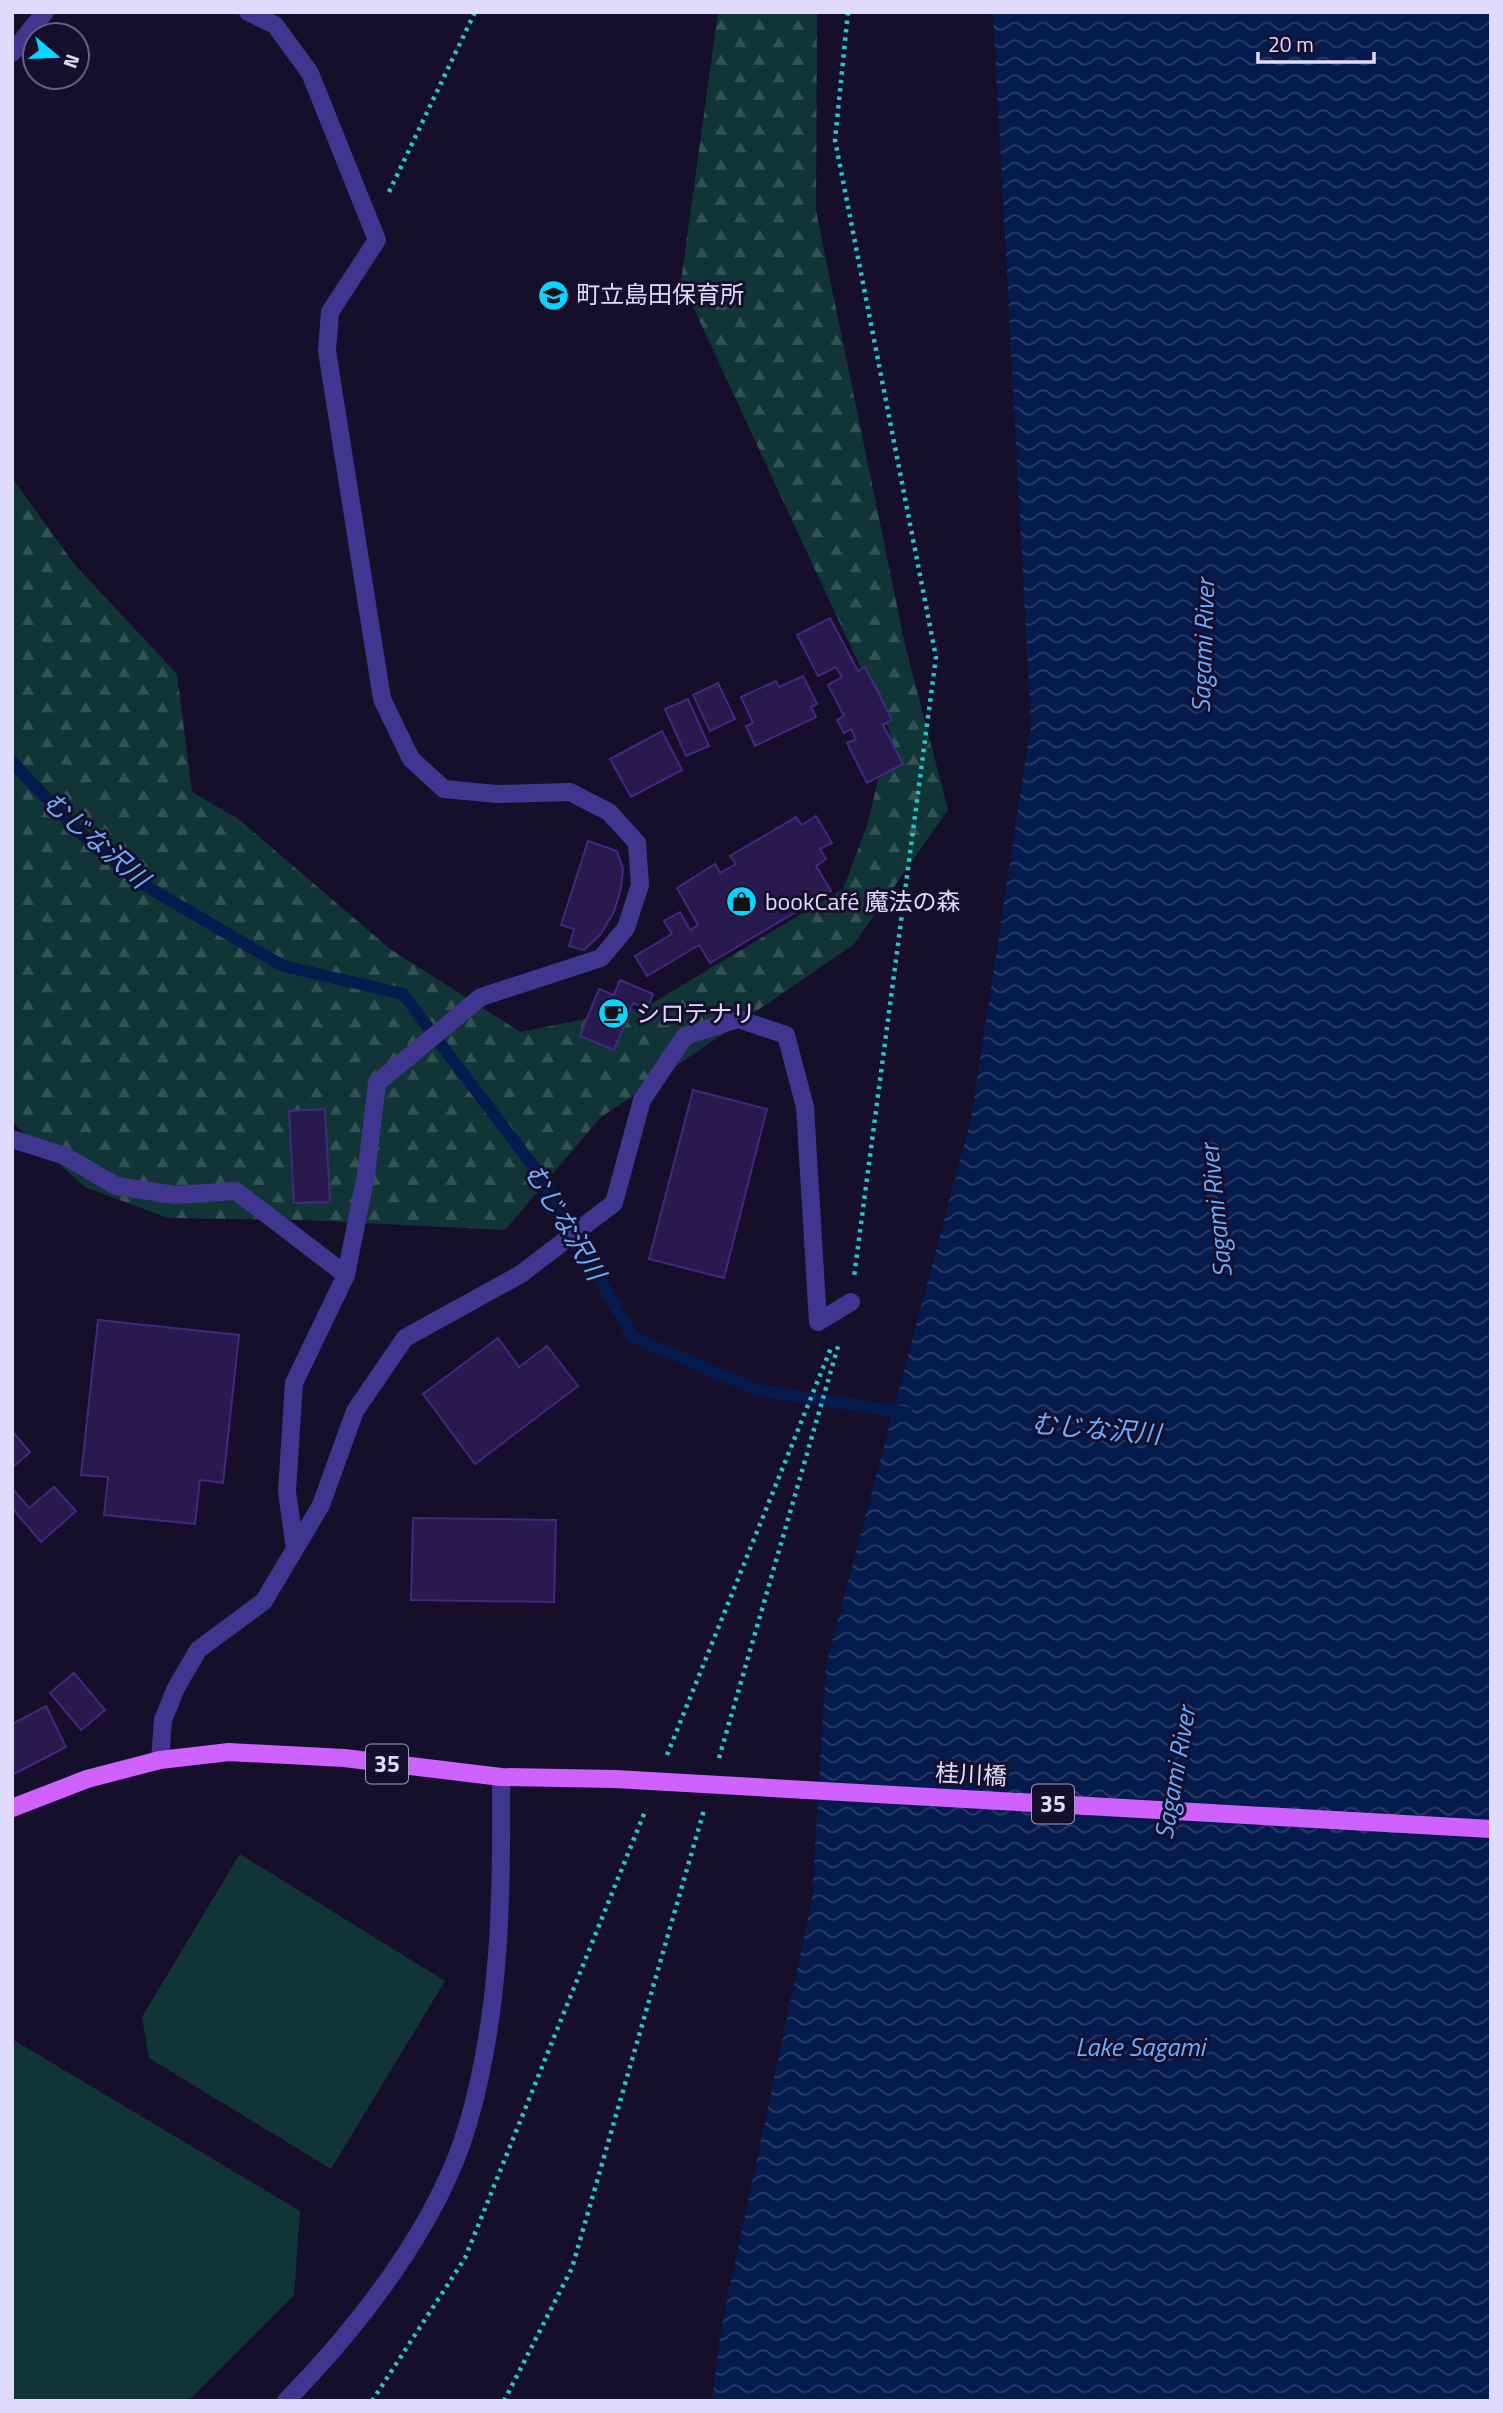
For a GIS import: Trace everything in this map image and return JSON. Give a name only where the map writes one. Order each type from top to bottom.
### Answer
[{"type":"main road","name":"35","points":[[12,1808],[87,1779],[160,1760],[229,1752],[344,1758],[501,1777]]},
{"type":"main road","name":"桂川橋","points":[[501,1777],[615,1779],[1491,1829]]},
{"type":"street","points":[[12,53],[45,12]]},
{"type":"street","points":[[248,12],[275,25],[310,73],[377,240],[330,312],[327,351],[382,699],[411,759],[444,789],[497,794],[570,792],[609,812],[637,844],[640,885],[626,928],[601,958],[481,997],[377,1083],[366,1175],[346,1275],[294,1383],[287,1491],[295,1549]]},
{"type":"street","points":[[160,1760],[163,1720],[176,1688],[198,1650],[264,1601],[321,1505],[355,1411],[405,1338],[521,1274],[614,1203],[642,1100],[685,1036],[738,1018],[786,1035],[805,1107],[818,1322],[850,1302]]},
{"type":"street","points":[[12,1139],[65,1156],[116,1186],[175,1195],[236,1191],[346,1275]]},
{"type":"street","points":[[286,2401],[331,2355],[392,2275],[446,2179],[468,2126],[495,1991],[502,1877],[501,1777]]},
{"type":"path","points":[[372,227],[475,12]]},
{"type":"path","points":[[718,1761],[850,1302],[936,657],[835,140],[848,12]]},
{"type":"path","points":[[666,1758],[850,1302]]},
{"type":"path","points":[[372,2401],[466,2258],[651,1797]]},
{"type":"path","points":[[504,2401],[572,2267],[707,1801]]},
{"type":"green space","points":[[718,12],[817,12],[816,211],[905,645],[948,810],[853,945],[600,1118],[505,1230],[304,1220],[168,1218],[85,1187],[12,1122],[12,478],[75,565],[177,674],[192,792],[237,818],[390,949],[520,1032],[646,1007],[843,889],[867,826],[890,731],[681,281]]},
{"type":"green space","points":[[240,1854],[445,1981],[331,2169],[149,2058],[142,2017]]},
{"type":"green space","points":[[12,2039],[300,2211],[294,2295],[188,2401],[12,2401]]},
{"type":"water","name":"Lake Sagami","points":[[993,12],[1491,12],[1491,2401],[712,2401],[721,2329],[812,1900],[826,1665],[971,1119],[1031,725]]},
{"type":"building","points":[[830,618],[858,671],[865,667],[892,720],[883,725],[903,764],[867,783],[847,743],[856,739],[851,729],[844,733],[837,720],[844,716],[828,685],[842,677],[836,667],[818,676],[797,635]]},
{"type":"building","points":[[803,676],[817,704],[811,707],[816,717],[755,746],[746,726],[753,723],[741,697],[776,681],[779,687]]},
{"type":"building","points":[[718,683],[735,719],[710,731],[693,695]]},
{"type":"building","points":[[688,699],[709,746],[686,756],[665,709]]},
{"type":"building","points":[[662,731],[682,770],[631,797],[610,759]]},
{"type":"building","points":[[816,816],[832,843],[820,849],[826,859],[816,866],[831,891],[710,963],[699,945],[647,976],[635,956],[672,934],[664,921],[680,912],[690,930],[698,925],[677,888],[715,864],[720,873],[736,864],[730,856],[796,817],[802,825]]},
{"type":"building","points":[[588,841],[617,851],[623,869],[614,912],[600,935],[584,950],[569,946],[574,929],[561,925]]},
{"type":"building","points":[[620,980],[653,994],[647,1009],[633,1003],[614,1050],[580,1036],[599,989],[614,995]]},
{"type":"building","points":[[693,1090],[767,1109],[724,1278],[649,1259]]},
{"type":"building","points":[[325,1109],[330,1202],[294,1203],[289,1111]]},
{"type":"building","points":[[98,1320],[239,1335],[223,1483],[200,1480],[195,1524],[104,1515],[108,1477],[81,1475]]},
{"type":"building","points":[[498,1338],[519,1367],[547,1346],[578,1386],[475,1464],[423,1394]]},
{"type":"building","points":[[12,1431],[30,1452],[12,1468]]},
{"type":"building","points":[[54,1487],[76,1511],[41,1542],[12,1508],[12,1488],[29,1508]]},
{"type":"building","points":[[413,1518],[556,1520],[554,1602],[411,1600]]},
{"type":"building","points":[[74,1673],[105,1710],[81,1730],[50,1693]]},
{"type":"building","points":[[46,1706],[66,1747],[12,1775],[12,1724]]},
{"type":"waterway","name":"むじな沢川","points":[[12,762],[77,830],[139,882],[283,966],[403,994],[543,1179],[633,1337],[757,1390],[907,1413]]},
{"type":"place","name":"町立島田保育所","points":[[553,295]]},
{"type":"place","name":"bookCafé 魔法の森","points":[[742,902]]},
{"type":"place","name":"シロテナリ","points":[[613,1014]]},
{"type":"water label","name":"Sagami River","points":[[1203,646]]},
{"type":"water label","name":"Sagami River","points":[[1216,1211]]},
{"type":"water label","name":"Sagami River","points":[[1175,1773]]}]
